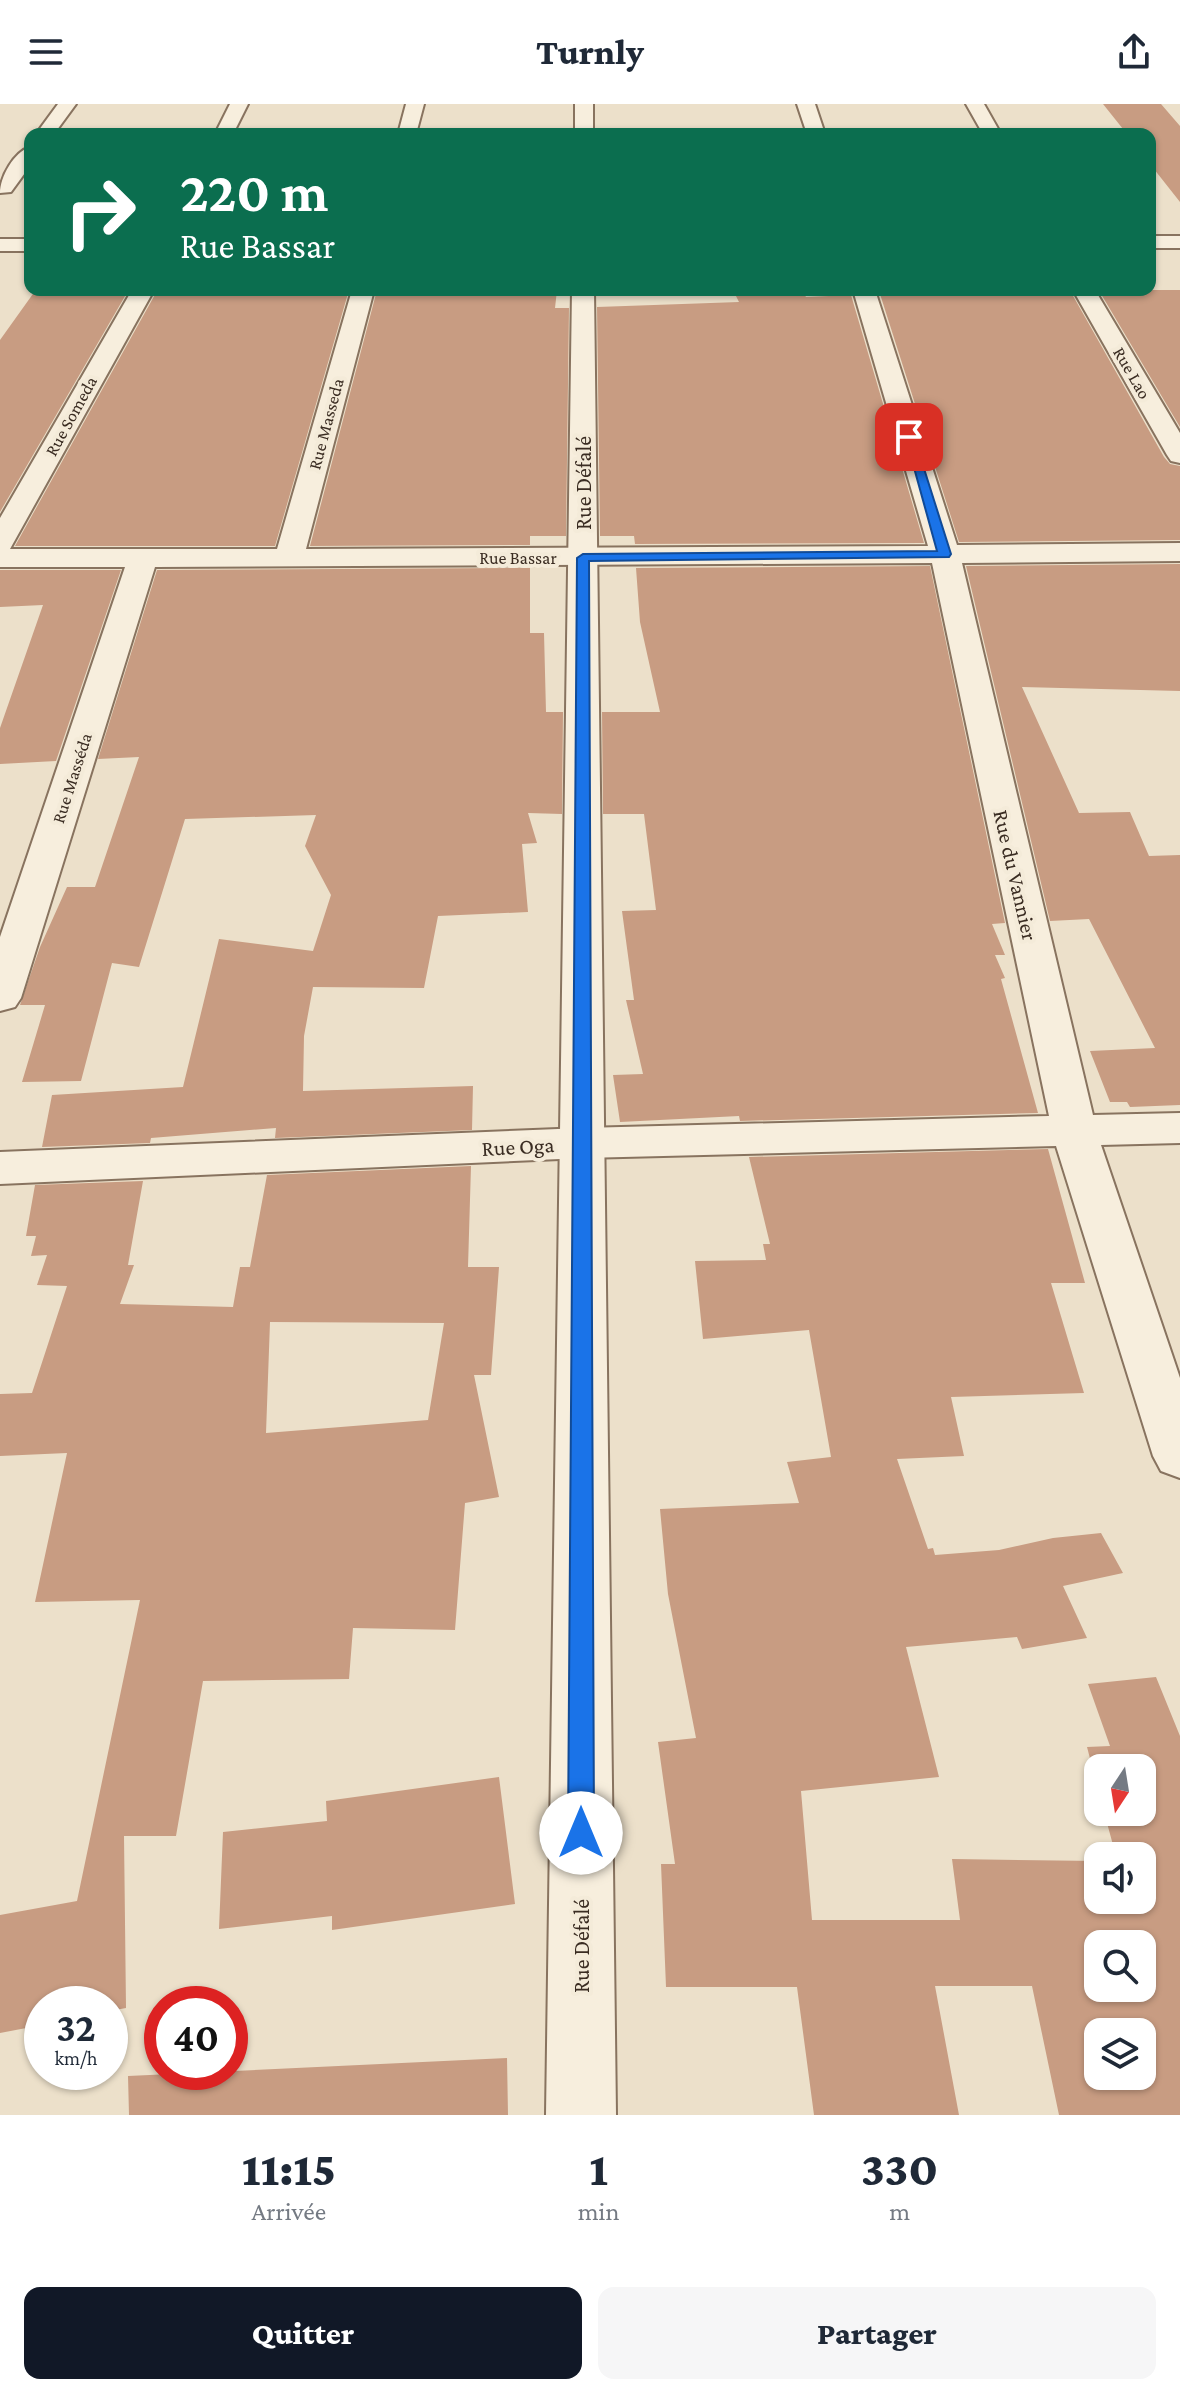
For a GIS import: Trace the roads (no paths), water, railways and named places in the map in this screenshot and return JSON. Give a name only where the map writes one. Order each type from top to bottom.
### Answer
[{"type":"street","points":[[49,128],[67,104]]},
{"type":"street","points":[[227,128],[239,104]]},
{"type":"street","points":[[409,128],[415,104]]},
{"type":"street","points":[[584,104],[584,128]]},
{"type":"street","points":[[806,104],[814,128]]},
{"type":"street","points":[[975,104],[989,128]]},
{"type":"street","points":[[4,188],[24,161]]},
{"type":"street","points":[[1156,242],[1180,242]]},
{"type":"street","points":[[0,245],[24,245]]},
{"type":"street","name":"Rue Someda","points":[[0,543],[140,296]]},
{"type":"street","name":"Rue Masseda","points":[[289,558],[361,296]]},
{"type":"street","name":"Rue Défalé","points":[[581,2115],[583,296]]},
{"type":"street","name":"Rue du Vannier","points":[[866,296],[945,554],[1074,1131],[1180,1456]]},
{"type":"street","name":"Rue Lao","points":[[1087,296],[1180,455]]},
{"type":"street","name":"Rue Bassar","points":[[0,558],[583,558],[1180,552]]},
{"type":"street","name":"Rue Masséda","points":[[0,998],[143,558]]},
{"type":"street","name":"Rue Oga","points":[[0,1168],[583,1143],[1180,1128]]}]
